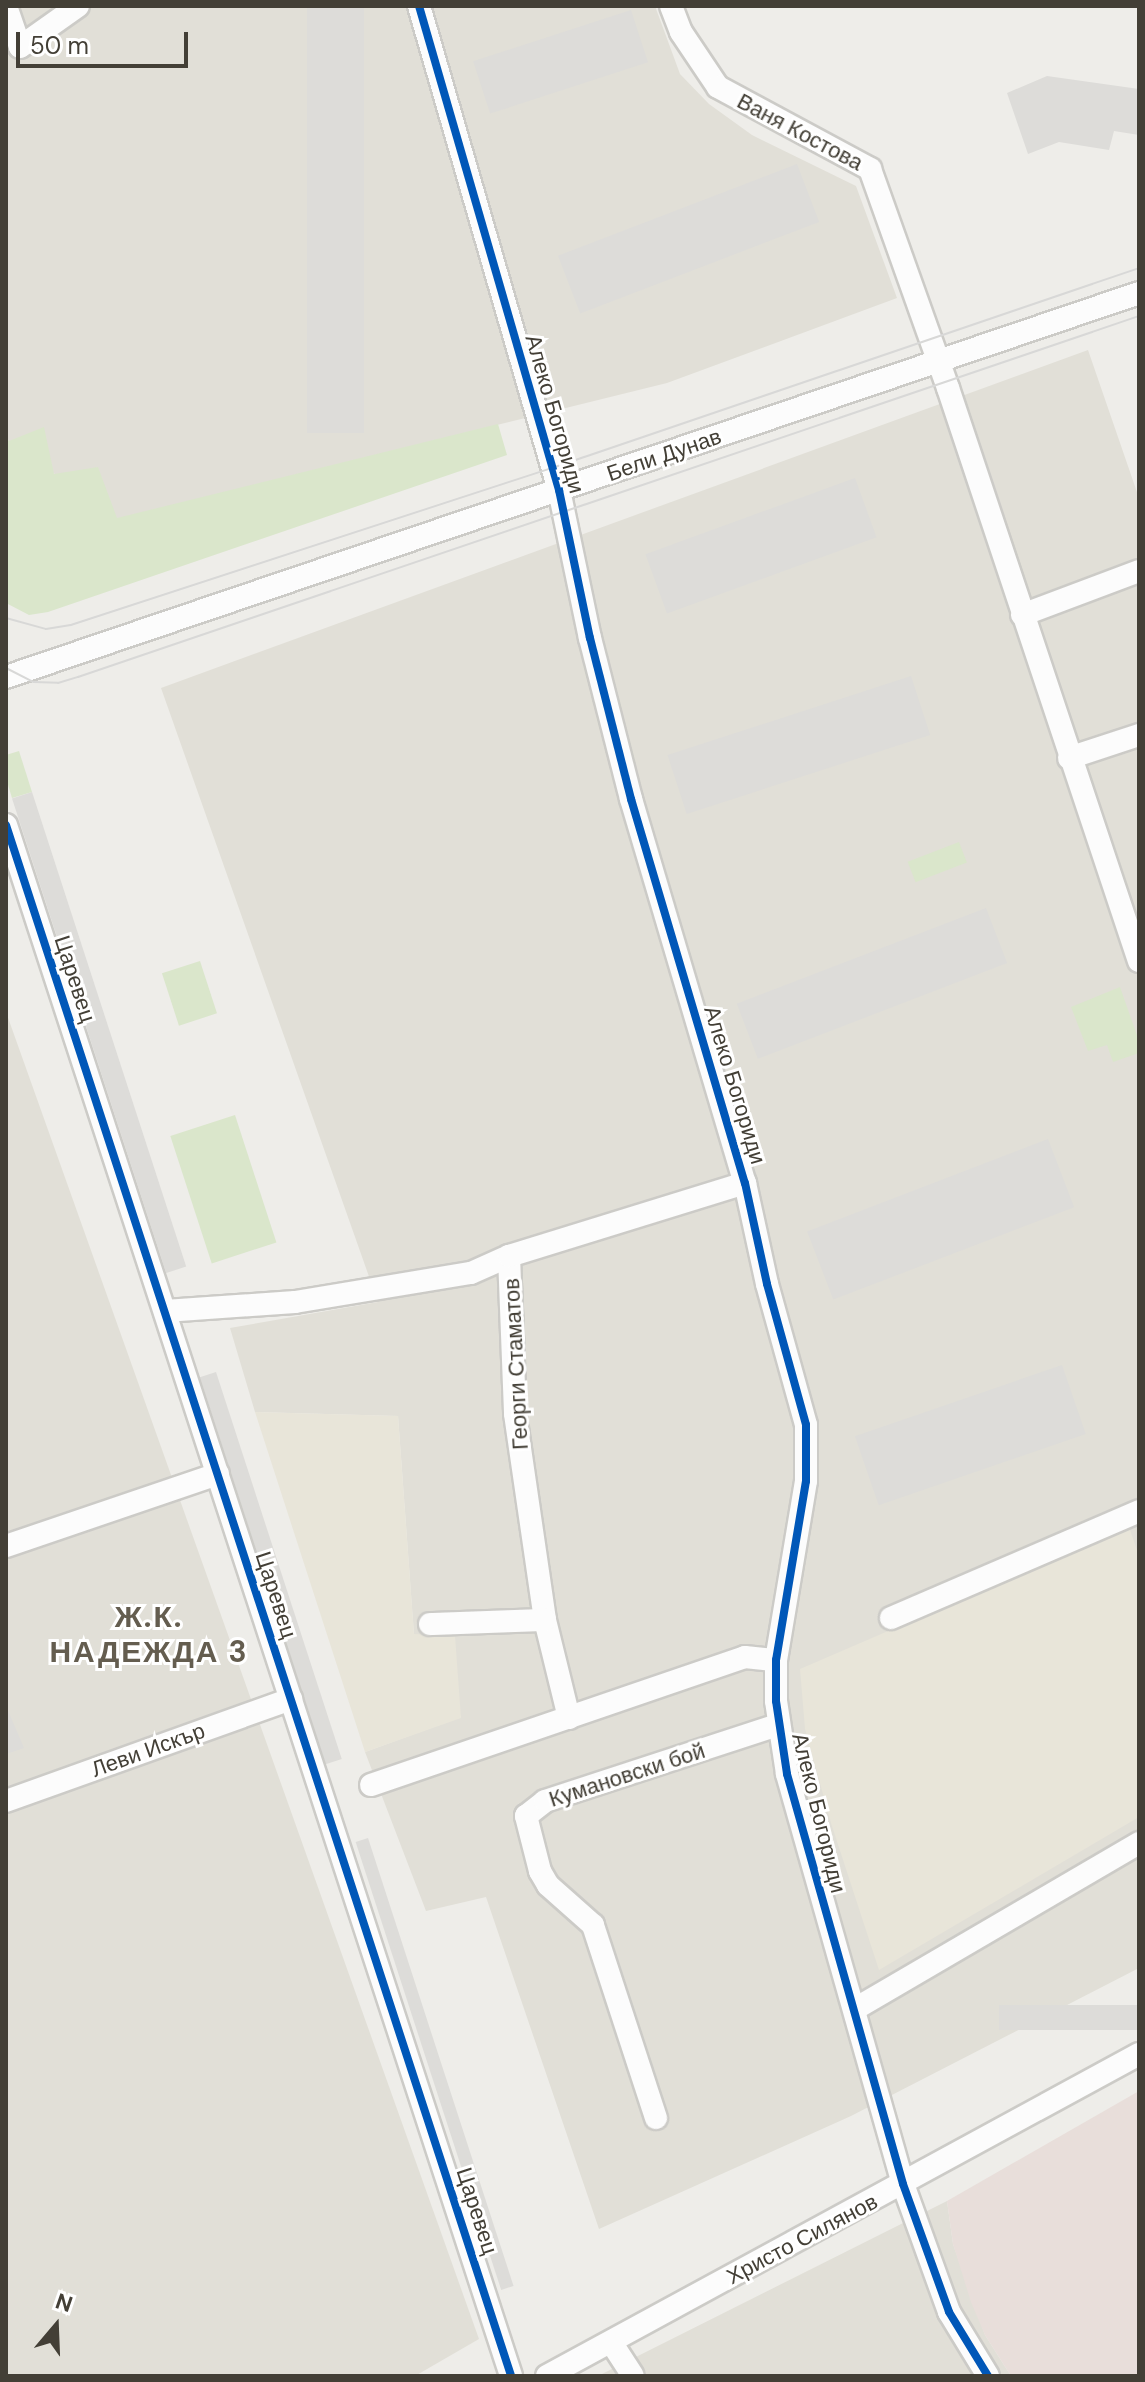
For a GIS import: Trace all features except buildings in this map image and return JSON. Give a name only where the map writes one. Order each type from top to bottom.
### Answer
[{"type":"street","points":[[6,6],[20,47],[78,6]]},
{"type":"street","name":"Алеко Богориди","points":[[419,6],[559,490],[590,638],[631,799],[745,1183],[767,1284],[806,1425],[808,1452],[776,1660],[778,1725],[796,1811],[903,2184],[949,2312],[988,2376]]},
{"type":"street","name":"Ваня Костова","points":[[671,6],[681,32],[718,87],[786,127],[870,169],[939,362],[1139,961]]},
{"type":"street","name":"Бели Дунав","points":[[6,677],[1139,293]]},
{"type":"street","points":[[1022,615],[1139,571]]},
{"type":"street","points":[[1069,758],[1139,735]]},
{"type":"street","name":"Царевец","points":[[6,825],[511,2376]]},
{"type":"street","name":"Георги Стаматов","points":[[569,1718],[545,1620],[515,1414],[509,1256],[745,1183]]},
{"type":"street","points":[[165,1311],[320,1298],[471,1273],[509,1256]]},
{"type":"street","points":[[6,1546],[218,1474]]},
{"type":"street","points":[[891,1618],[1138,1515]]},
{"type":"street","points":[[430,1624],[545,1620]]},
{"type":"street","points":[[371,1785],[745,1657],[776,1660]]},
{"type":"street","name":"Леви Искър","points":[[6,1801],[291,1699]]},
{"type":"street","name":"Кумановски бой","points":[[656,2118],[593,1925],[548,1885],[540,1871],[526,1816],[545,1801],[778,1725]]},
{"type":"street","points":[[855,2009],[1139,1843]]},
{"type":"street","name":"Христо Силянов","points":[[547,2376],[1139,2054]]},
{"type":"street","points":[[611,2342],[633,2376]]},
{"type":"shaded area","points":[[6,6],[655,6],[680,74],[709,104],[752,135],[856,186],[897,298],[667,383],[117,519],[9,441],[6,435]]},
{"type":"shaded area","points":[[307,6],[364,6],[364,433],[307,433]]},
{"type":"shaded area","points":[[631,10],[648,62],[490,114],[473,61]]},
{"type":"shaded area","points":[[1047,76],[1139,89],[1139,135],[1114,131],[1109,150],[1059,142],[1028,154],[1007,93]]},
{"type":"shaded area","points":[[797,164],[819,222],[580,314],[558,256]]},
{"type":"shaded area","points":[[1088,350],[1139,498],[1139,1968],[851,2116],[599,2229],[486,1897],[426,1911],[365,1752],[461,1717],[414,1635],[398,1416],[255,1412],[230,1328],[378,1302],[161,688]]},
{"type":"shaded area","points":[[855,478],[877,537],[667,613],[645,554]]},
{"type":"shaded area","points":[[911,676],[930,735],[687,814],[668,755]]},
{"type":"shaded area","points":[[32,792],[186,1267],[166,1273],[12,798]]},
{"type":"shaded area","points":[[986,908],[1007,963],[758,1059],[737,1004]]},
{"type":"shaded area","points":[[6,1012],[479,2339],[415,2376],[6,2376]]},
{"type":"shaded area","points":[[1048,1139],[1074,1207],[833,1300],[807,1231]]},
{"type":"shaded area","points":[[1062,1365],[1086,1434],[879,1505],[855,1436]]},
{"type":"shaded area","points":[[216,1372],[342,1759],[326,1764],[200,1377]]},
{"type":"shaded area","points":[[255,1412],[398,1416],[414,1634],[455,1636],[461,1718],[365,1752]]},
{"type":"shaded area","points":[[1129,1527],[1139,1556],[1139,1817],[879,1970],[831,1823],[805,1729],[800,1669]]},
{"type":"shaded area","points":[[6,1706],[24,1748],[6,1754]]},
{"type":"shaded area","points":[[368,1838],[514,2286],[501,2290],[356,1842]]},
{"type":"shaded area","points":[[999,2005],[1139,2005],[1139,2030],[999,2030]]},
{"type":"shaded area","points":[[1139,2091],[1139,2376],[1011,2376],[985,2335],[971,2302],[953,2244],[947,2201]]},
{"type":"shaded area","points":[[947,2201],[953,2244],[985,2335],[1011,2376],[598,2376]]},
{"type":"green space","points":[[498,424],[507,455],[48,612],[29,615],[6,603],[6,435],[9,441],[44,427],[54,474],[98,467],[117,518]]},
{"type":"green space","points":[[19,751],[32,792],[12,798],[6,778],[6,755]]},
{"type":"green space","points":[[959,842],[967,863],[916,882],[908,862]]},
{"type":"green space","points":[[200,961],[217,1013],[179,1026],[162,973]]},
{"type":"green space","points":[[1120,987],[1139,1041],[1139,1053],[1113,1062],[1107,1045],[1088,1051],[1071,1007]]},
{"type":"green space","points":[[235,1115],[276,1242],[212,1263],[170,1136]]},
{"type":"tram line","points":[[6,618],[46,629],[71,625],[552,468],[1139,268]]},
{"type":"tram line","points":[[6,668],[34,682],[58,683],[78,677],[1139,316]]},
{"type":"cycle path","points":[[419,6],[559,490],[590,638],[631,799],[745,1183],[767,1284],[806,1425],[806,1481],[776,1660],[776,1701],[787,1774],[903,2184],[949,2312],[988,2376]]},
{"type":"cycle path","points":[[6,825],[511,2376]]},
{"type":"district","name":"Ж.К. НАДЕЖДА 3","points":[[149,1634]]}]
